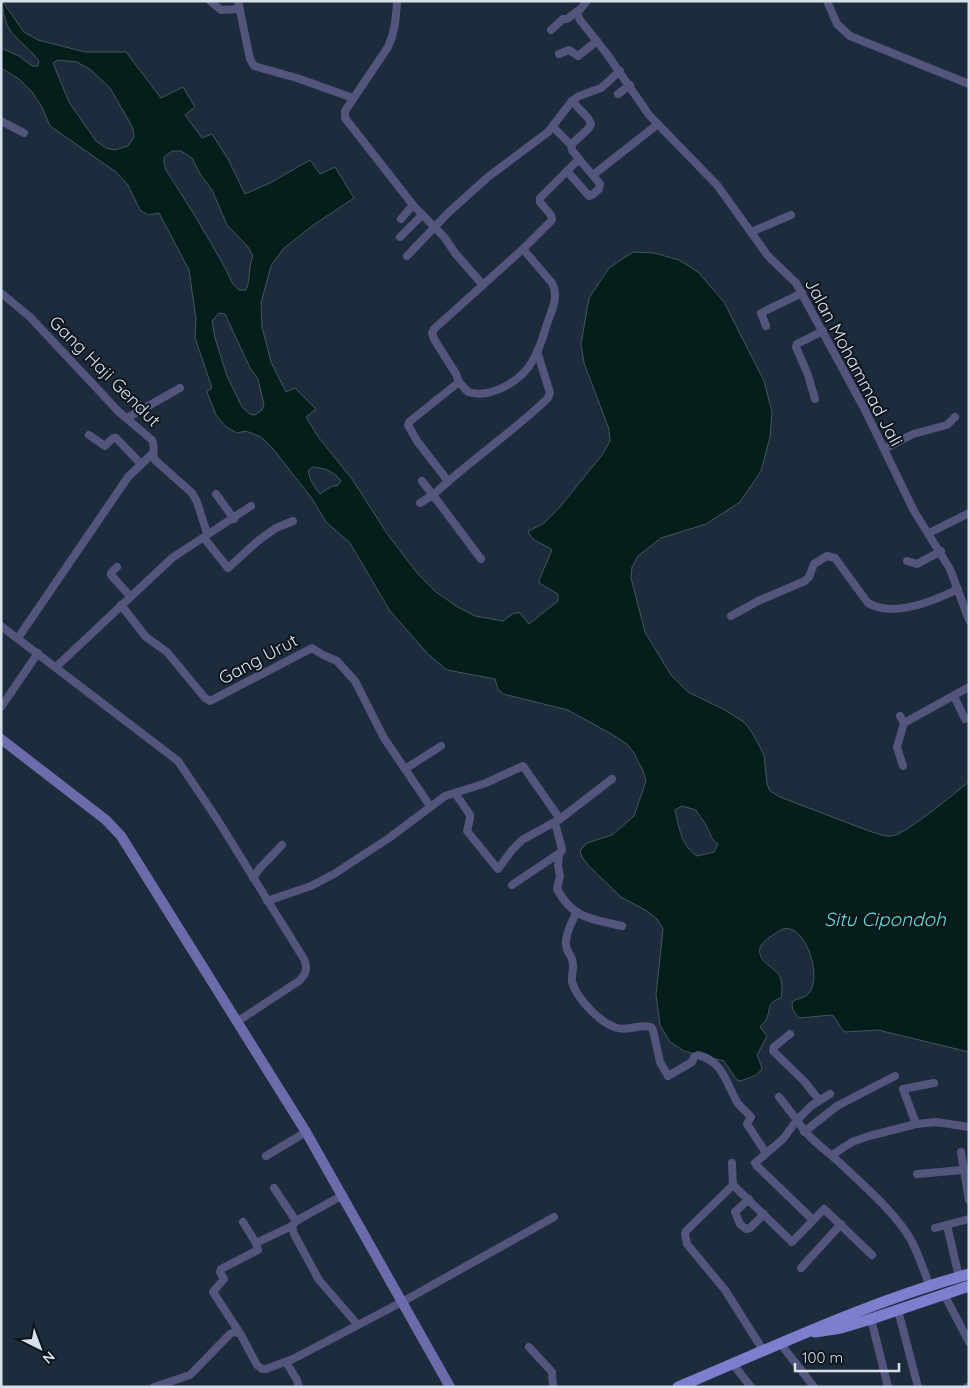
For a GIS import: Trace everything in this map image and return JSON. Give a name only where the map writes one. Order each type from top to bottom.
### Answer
[{"type":"main road","points":[[678,1387],[701,1382],[732,1363],[808,1333],[840,1318],[964,1276]]},
{"type":"main road","points":[[808,1333],[826,1331],[871,1319],[969,1286]]},
{"type":"street","points":[[210,1],[221,10],[239,5],[250,59],[254,66],[297,78],[352,98]]},
{"type":"street","points":[[397,1],[396,26],[393,36],[388,47],[352,98],[345,111],[345,118],[413,205],[483,285]]},
{"type":"street","points":[[551,30],[563,19],[567,19],[579,10],[587,1]]},
{"type":"street","points":[[827,1],[837,24],[850,36],[969,84]]},
{"type":"street","name":"Jalan Mohammad Jali","points":[[579,10],[577,13],[580,20],[620,71],[644,107],[717,185],[768,256],[792,278],[802,293],[884,448],[914,511],[941,551],[950,569],[969,620]]},
{"type":"street","points":[[559,54],[569,50],[578,56],[597,41]]},
{"type":"street","points":[[407,256],[449,212],[488,177],[540,139],[553,127],[572,102],[579,96],[601,88],[620,71]]},
{"type":"street","points":[[618,94],[630,85]]},
{"type":"street","points":[[570,145],[591,124],[588,118],[572,102]]},
{"type":"street","points":[[1,120],[24,133]]},
{"type":"street","points":[[593,175],[658,124]]},
{"type":"street","points":[[553,127],[570,145],[600,186],[592,196],[589,196],[567,171]]},
{"type":"street","points":[[523,250],[555,289],[554,306],[534,360],[523,373],[505,386],[482,394],[468,392],[459,382],[432,333],[434,329],[523,250],[552,220],[551,215],[540,202],[540,198],[579,159]]},
{"type":"street","points":[[401,220],[413,205]]},
{"type":"street","points":[[400,237],[422,215]]},
{"type":"street","points":[[751,232],[791,215]]},
{"type":"street","points":[[766,326],[761,313],[802,293]]},
{"type":"street","name":"Gang Haji Gendut","points":[[1,294],[30,317],[113,406],[152,440],[155,460],[192,493],[197,502],[205,536]]},
{"type":"street","points":[[815,399],[808,375],[796,347],[797,344],[823,331]]},
{"type":"street","points":[[420,503],[433,495],[548,398],[550,393],[537,351]]},
{"type":"street","points":[[448,481],[417,441],[408,425],[411,420],[459,382]]},
{"type":"street","points":[[127,418],[180,388]]},
{"type":"street","points":[[884,448],[913,434],[947,425],[955,417]]},
{"type":"street","points":[[89,435],[105,446],[113,438],[116,438],[141,464]]},
{"type":"street","points":[[18,638],[128,478],[153,453]]},
{"type":"street","points":[[422,481],[481,559]]},
{"type":"street","points":[[216,494],[234,519]]},
{"type":"street","points":[[56,667],[172,558],[234,519],[251,506]]},
{"type":"street","points":[[928,533],[969,513]]},
{"type":"street","points":[[205,536],[228,568],[259,540],[276,528],[293,520]]},
{"type":"street","points":[[906,561],[917,564],[941,551]]},
{"type":"street","points":[[731,616],[758,601],[805,581],[809,577],[814,564],[827,556],[833,557],[836,560],[868,603],[872,605],[884,608],[914,606],[936,600],[958,589]]},
{"type":"street","points":[[117,567],[111,573],[130,596]]},
{"type":"street","name":"Gang Urut","points":[[121,605],[146,637],[167,652],[205,698],[210,701],[309,649],[315,649],[333,658],[356,681],[384,738],[430,806]]},
{"type":"street","points":[[1,626],[178,761],[217,819],[304,959],[306,972],[299,981],[238,1021]]},
{"type":"street","points":[[1,707],[38,653]]},
{"type":"street","points":[[903,766],[898,747],[902,719],[954,696],[969,687]]},
{"type":"street","points":[[954,696],[965,719]]},
{"type":"street","points":[[1,739],[106,820],[121,836],[306,1132],[450,1387]]},
{"type":"street","points":[[404,769],[441,746]]},
{"type":"street","points":[[267,901],[311,886],[334,874],[395,834],[430,806],[446,796],[486,783],[523,766],[557,821],[562,849],[559,854],[558,866],[560,876],[557,889],[569,907],[576,913],[588,918],[622,926]]},
{"type":"street","points":[[455,793],[470,815],[467,830],[498,869],[522,840],[557,821],[612,780]]},
{"type":"street","points":[[253,878],[282,845]]},
{"type":"street","points":[[512,885],[559,854]]},
{"type":"street","points":[[576,913],[566,939],[566,950],[572,960],[574,971],[572,980],[576,990],[586,1004],[598,1018],[619,1029],[651,1026],[654,1030],[660,1062],[668,1076],[692,1062],[694,1057],[698,1055],[711,1059],[717,1065],[737,1102],[751,1117],[746,1124],[766,1152]]},
{"type":"street","points":[[790,1034],[774,1047],[774,1051],[804,1081],[819,1100]]},
{"type":"street","points":[[804,1132],[837,1106],[894,1076]]},
{"type":"street","points":[[916,1124],[903,1089],[934,1083]]},
{"type":"street","points":[[813,1220],[755,1163],[783,1139],[797,1120],[811,1106],[830,1094]]},
{"type":"street","points":[[779,1097],[804,1132],[832,1155],[873,1194],[906,1232],[915,1248],[930,1287]]},
{"type":"street","points":[[832,1155],[852,1142],[916,1124],[936,1122],[969,1127]]},
{"type":"street","points":[[266,1156],[306,1132]]},
{"type":"street","points":[[961,1152],[969,1200]]},
{"type":"street","points":[[732,1163],[733,1185],[792,1242],[824,1209],[872,1255]]},
{"type":"street","points":[[917,1174],[963,1170]]},
{"type":"street","points":[[733,1185],[686,1231],[687,1244],[726,1290],[763,1350]]},
{"type":"street","points":[[274,1188],[294,1223],[294,1234],[319,1280],[358,1325]]},
{"type":"street","points":[[256,1243],[343,1195]]},
{"type":"street","points":[[749,1199],[735,1212],[740,1224],[746,1229],[750,1228],[764,1214]]},
{"type":"street","points":[[243,1222],[256,1243],[258,1250],[221,1269],[220,1272],[224,1282],[213,1292],[259,1368],[266,1369],[286,1362],[402,1302],[554,1217]]},
{"type":"street","points":[[935,1228],[969,1219]]},
{"type":"street","points":[[801,1268],[841,1224]]},
{"type":"street","points":[[947,1225],[964,1276]]},
{"type":"street","points":[[944,1294],[969,1342]]},
{"type":"street","points":[[898,1310],[918,1387]]},
{"type":"street","points":[[871,1319],[888,1387]]},
{"type":"street","points":[[154,1387],[190,1375],[230,1334],[238,1333]]},
{"type":"street","points":[[780,1343],[814,1387]]},
{"type":"street","points":[[529,1347],[552,1372],[553,1387]]},
{"type":"street","points":[[286,1362],[299,1387]]},
{"type":"street","points":[[732,1363],[751,1387]]},
{"type":"water","name":"Situ Cipondoh","points":[[2,1],[24,32],[38,40],[85,52],[126,52],[161,98],[183,87],[195,107],[185,115],[202,138],[212,134],[228,159],[245,194],[270,183],[310,160],[320,174],[335,167],[354,198],[312,226],[283,249],[271,266],[261,303],[262,327],[271,362],[286,392],[295,388],[316,409],[306,417],[319,438],[352,479],[388,535],[418,574],[436,592],[475,616],[503,621],[514,613],[520,613],[529,624],[558,601],[558,594],[539,583],[552,550],[532,538],[528,531],[543,524],[559,508],[602,455],[610,441],[609,429],[584,363],[581,344],[589,298],[609,268],[633,252],[654,253],[679,260],[698,272],[724,302],[764,381],[772,412],[770,437],[761,471],[740,502],[706,524],[661,538],[638,556],[632,567],[631,578],[645,632],[671,675],[688,692],[725,710],[745,723],[764,755],[767,784],[770,791],[780,797],[869,831],[892,836],[919,821],[969,782],[969,1052],[878,1030],[845,1032],[832,1015],[799,1018],[793,1010],[793,1001],[807,995],[812,988],[814,977],[810,954],[805,943],[799,934],[791,929],[779,931],[765,940],[760,948],[763,960],[779,975],[782,989],[781,998],[771,1004],[766,1020],[760,1027],[767,1036],[757,1055],[762,1068],[761,1071],[740,1081],[737,1080],[724,1061],[684,1051],[670,1042],[660,1025],[656,995],[663,929],[657,919],[647,911],[621,897],[589,866],[580,851],[587,843],[612,835],[634,816],[646,781],[634,753],[627,744],[568,710],[503,694],[498,689],[495,679],[447,670],[428,654],[390,611],[350,543],[326,522],[313,500],[274,450],[261,437],[246,431],[237,433],[225,426],[216,415],[207,392],[212,388],[195,338],[196,319],[189,270],[159,213],[148,215],[140,210],[128,185],[116,172],[50,126],[42,107],[32,92],[19,79],[1,68],[1,48],[19,56],[32,66],[38,66],[39,61],[10,30],[5,19]],"holes":[[[58,60],[77,62],[91,70],[110,88],[133,128],[134,137],[128,146],[115,150],[106,148],[96,141],[69,102],[53,63]],[[172,151],[181,151],[192,158],[200,174],[212,190],[227,225],[248,247],[253,256],[246,290],[239,290],[232,281],[166,170],[164,157]],[[219,313],[225,314],[250,368],[258,379],[264,405],[262,410],[255,415],[250,414],[242,407],[227,376],[215,338],[212,321]],[[312,467],[332,472],[341,481],[337,486],[332,486],[320,494],[312,483],[308,471]],[[682,806],[696,810],[712,838],[718,844],[714,852],[697,856],[687,847],[675,810]]]}]
